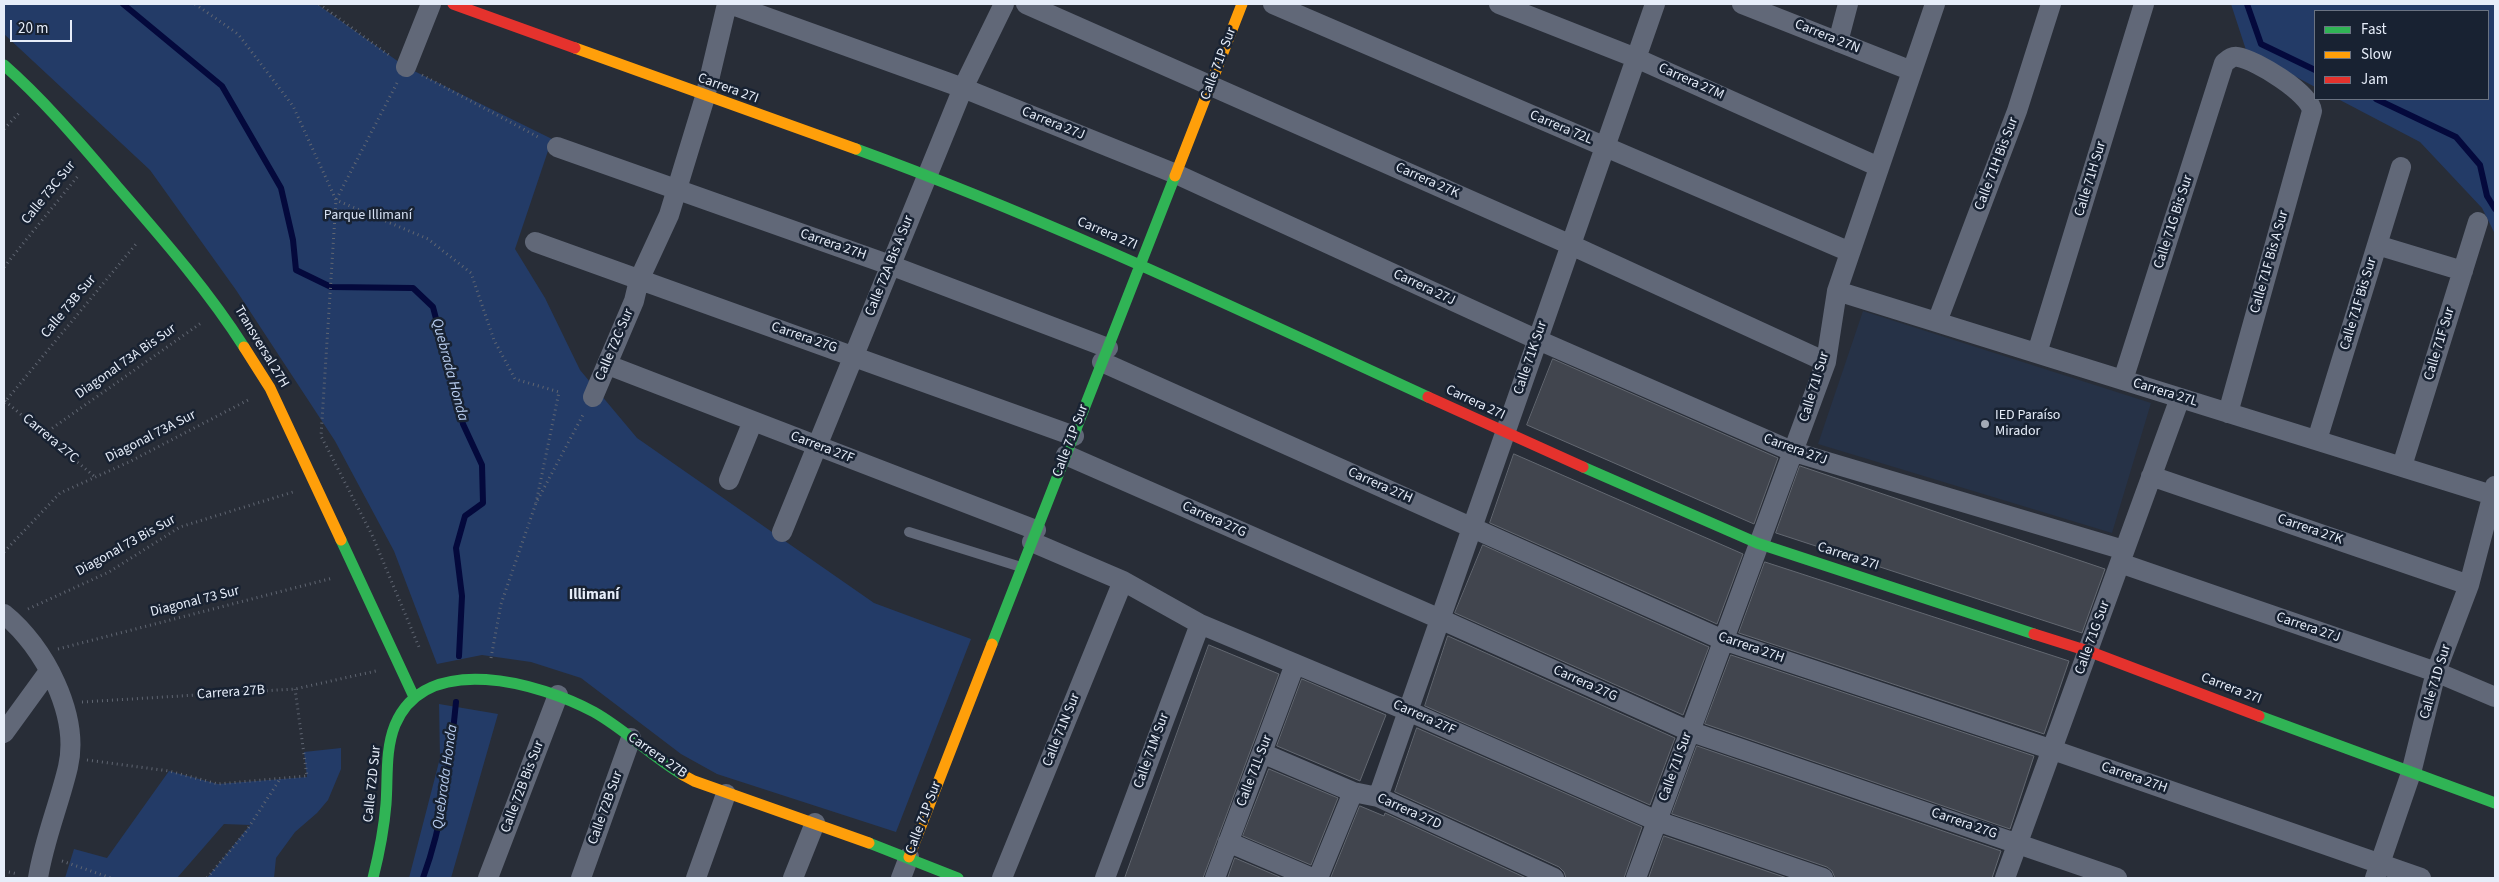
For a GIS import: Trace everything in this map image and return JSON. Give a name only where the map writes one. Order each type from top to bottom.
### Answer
[{"type":"street","points":[[406,66],[431,4]]},
{"type":"street","name":"Carrera 27I","points":[[453,4],[705,97],[927,175],[1140,264],[1505,433],[1758,543],[2088,651],[2495,803]]},
{"type":"street","name":"Calle 72C Sur","points":[[593,397],[634,301],[639,280],[669,215],[678,190],[729,4]]},
{"type":"street","name":"Carrera 27J","points":[[729,4],[962,88],[1176,174],[1538,340],[1794,452],[2122,557],[2436,672],[2495,696]]},
{"type":"street","name":"Calle 72A Bis A Sur","points":[[782,532],[962,88],[1004,4]]},
{"type":"street","name":"Carrera 27K","points":[[1026,4],[1571,245],[1826,362]]},
{"type":"street","name":"Calle 71P Sur","points":[[901,878],[1242,4]]},
{"type":"street","name":"Carrera 72L","points":[[1273,4],[1850,252]]},
{"type":"street","name":"Carrera 27M","points":[[1499,4],[1636,58],[1879,167]]},
{"type":"street","name":"Calle 71K Sur","points":[[1378,797],[1655,4]]},
{"type":"street","points":[[1838,42],[1848,4]]},
{"type":"street","name":"Calle 71I Sur","points":[[1636,878],[1826,362],[1837,291],[1935,4]]},
{"type":"street","name":"Calle 71H Bis Sur","points":[[1937,322],[2017,111],[2051,4]]},
{"type":"street","name":"Calle 71H Sur","points":[[2038,354],[2144,4]]},
{"type":"street","name":"Carrera 27N","points":[[1748,5],[1912,71]]},
{"type":"street","name":"Calle 71G Bis Sur","points":[[2124,380],[2224,63],[2230,58],[2238,57],[2269,72],[2308,100],[2312,111]]},
{"type":"street","name":"Transversal 27H","points":[[4,65],[37,94],[151,225],[220,309],[270,388],[414,697]]},
{"type":"street","name":"Calle 71F Bis A Sur","points":[[2228,413],[2312,111]]},
{"type":"street","name":"Carrera 27H","points":[[557,147],[890,265],[1105,355],[1472,527],[1723,640],[2052,750],[2377,871],[2421,878]]},
{"type":"street","name":"Calle 71F Bis Sur","points":[[2317,440],[2401,168]]},
{"type":"street","name":"Calle 71F Sur","points":[[2402,466],[2478,222]]},
{"type":"street","name":"Carrera 27G","points":[[535,242],[854,355],[1074,436]]},
{"type":"street","points":[[2377,245],[2463,271]]},
{"type":"street","name":"Carrera 27L","points":[[1837,291],[2402,466],[2494,490]]},
{"type":"street","name":"Carrera 27F","points":[[608,365],[817,446],[1034,536],[1123,581],[1200,624],[1408,711],[1657,821],[1823,878]]},
{"type":"street","name":"Calle 71G Sur","points":[[2005,878],[2180,398]]},
{"type":"street","points":[[729,480],[752,421]]},
{"type":"street","name":"Carrera 27G","points":[[1066,455],[1440,619],[1689,731],[2117,878]]},
{"type":"street","name":"Carrera 27K","points":[[2151,476],[2469,585]]},
{"type":"street","name":"Calle 71D Sur","points":[[2377,871],[2411,773],[2436,672],[2469,585],[2494,490]]},
{"type":"street","name":"Calle 71N Sur","points":[[1002,878],[1123,581]]},
{"type":"street","points":[[6,616],[40,653],[50,671],[66,716],[70,746],[62,787],[42,854],[38,878]]},
{"type":"street","name":"Calle 71M Sur","points":[[1105,878],[1200,624]]},
{"type":"street","name":"Calle 71L Sur","points":[[1215,878],[1295,664]]},
{"type":"street","points":[[5,728],[50,671]]},
{"type":"street","name":"Carrera 27B","points":[[414,697],[423,690],[448,682],[487,679],[558,695],[594,712],[680,774],[726,794],[909,857],[958,878]]},
{"type":"street","name":"Calle 72B Bis Sur","points":[[488,878],[558,695]]},
{"type":"street","name":"Calle 72D Sur","points":[[373,878],[383,832],[393,730],[401,713],[414,697]]},
{"type":"street","name":"Calle 72B Sur","points":[[581,878],[631,738]]},
{"type":"street","name":"Carrera 27D","points":[[1262,753],[1353,792],[1378,797],[1554,878]]},
{"type":"street","points":[[1318,878],[1353,792]]},
{"type":"street","points":[[696,878],[726,794]]},
{"type":"street","points":[[793,878],[815,824]]},
{"type":"street","points":[[1228,842],[1312,878]]},
{"type":"lane","points":[[909,532],[1022,568]]},
{"type":"path","points":[[195,4],[238,34],[293,106],[336,200],[428,239],[471,273],[494,340],[515,379],[559,392],[536,504]]},
{"type":"path","points":[[319,4],[406,66],[557,147]]},
{"type":"path","points":[[336,200],[406,66]]},
{"type":"path","name":"Calle 73C Sur","points":[[4,267],[93,158]]},
{"type":"path","name":"Carrera 27B","points":[[62,703],[295,689],[399,666],[422,653],[372,534],[321,436],[336,200]]},
{"type":"path","name":"Calle 73B Sur","points":[[5,402],[151,225]]},
{"type":"path","name":"Diagonal 73A Bis Sur","points":[[44,434],[220,309]]},
{"type":"path","name":"Diagonal 73A Sur","points":[[4,552],[60,493],[129,462],[270,388]]},
{"type":"path","name":"Calle 72C Sur","points":[[487,679],[501,604],[536,504],[593,397]]},
{"type":"path","name":"Carrera 27C","points":[[5,402],[95,477]]},
{"type":"path","name":"Diagonal 73 Bis Sur","points":[[6,616],[109,572],[180,527],[315,485]]},
{"type":"path","name":"Diagonal 73 Sur","points":[[40,653],[356,573]]},
{"type":"path","points":[[69,757],[169,770],[218,784],[307,776],[295,689]]},
{"type":"path","points":[[207,878],[245,833],[281,779]]},
{"type":"path","points":[[42,854],[111,878]]},
{"type":"shaded area","name":"IED Paraíso Mirador","points":[[1863,311],[2151,403],[2112,533],[1818,444]]},
{"type":"green space","name":"Parque Illimaní","points":[[4,4],[317,4],[406,67],[552,139],[515,249],[545,298],[580,370],[637,438],[874,603],[971,639],[896,832],[717,774],[681,754],[581,678],[531,662],[482,655],[437,664],[394,551],[335,441],[236,290],[150,170],[4,34]]},
{"type":"green space","points":[[2231,4],[2495,4],[2495,234],[2482,208],[2420,142],[2340,100],[2489,100],[2489,10],[2314,10],[2314,86],[2246,50]]},
{"type":"green space","points":[[439,704],[498,714],[451,878],[409,878],[440,758]]},
{"type":"green space","points":[[341,748],[341,769],[328,800],[317,813],[295,832],[276,858],[274,878],[207,878],[250,825],[224,824],[177,878],[65,878],[74,849],[107,858],[169,771],[218,784],[307,777],[304,752]]},
{"type":"building","points":[[1553,359],[1778,458],[1754,524],[1527,425]]},
{"type":"building","points":[[1514,454],[1743,554],[1717,624],[1490,523]]},
{"type":"building","points":[[1800,466],[2105,569],[2082,633],[1776,533]]},
{"type":"building","points":[[1483,545],[1709,647],[1683,715],[1455,613]]},
{"type":"building","points":[[1765,562],[2069,661],[2044,734],[1739,633]]},
{"type":"building","points":[[1448,636],[1675,738],[1650,805],[1425,706]]},
{"type":"building","points":[[1209,645],[1279,674],[1203,878],[1125,878]]},
{"type":"building","points":[[1731,655],[2034,756],[2010,829],[1705,724]]},
{"type":"building","points":[[1302,679],[1386,715],[1360,781],[1277,746]]},
{"type":"building","points":[[1417,728],[1642,827],[1624,878],[1566,878],[1564,872],[1559,867],[1395,792]]},
{"type":"building","points":[[1697,746],[2001,851],[1992,878],[1835,878],[1832,871],[1827,867],[1672,814]]},
{"type":"building","points":[[1269,769],[1338,798],[1311,865],[1243,836]]},
{"type":"building","points":[[1360,806],[1384,816],[1385,813],[1526,878],[1331,878]]},
{"type":"building","points":[[1664,836],[1787,878],[1649,878]]},
{"type":"building","points":[[1235,858],[1282,878],[1228,878]]},
{"type":"waterway","name":"Quebrada Honda","points":[[123,4],[222,86],[281,188],[293,240],[296,270],[331,287],[413,288],[433,307],[463,424],[482,465],[483,503],[465,516],[456,548],[462,596],[459,656]]},
{"type":"waterway","points":[[2247,4],[2261,44],[2314,70]]},
{"type":"waterway","points":[[2378,100],[2456,137],[2480,165],[2487,196],[2495,209]]},
{"type":"waterway","name":"Quebrada Honda","points":[[423,878],[441,813],[456,702]]},
{"type":"traffic: fast","points":[[4,65],[62,123],[150,224],[199,284],[244,347]]},
{"type":"traffic: fast","points":[[856,149],[929,176],[1073,236],[1428,397]]},
{"type":"traffic: fast","points":[[992,644],[1175,176]]},
{"type":"traffic: fast","points":[[1583,467],[1757,543],[2034,634]]},
{"type":"traffic: fast","points":[[341,540],[414,697]]},
{"type":"traffic: fast","points":[[373,878],[384,823],[388,754],[395,725],[410,702],[432,687],[457,680],[486,680],[544,691],[571,701],[606,719],[683,775]]},
{"type":"traffic: fast","points":[[2259,716],[2495,803]]},
{"type":"traffic: fast","points":[[869,843],[958,878]]},
{"type":"traffic: slow","points":[[1175,176],[1242,4]]},
{"type":"traffic: slow","points":[[575,48],[856,149]]},
{"type":"traffic: slow","points":[[244,347],[270,388],[341,540]]},
{"type":"traffic: slow","points":[[909,857],[992,644]]},
{"type":"traffic: slow","points":[[683,775],[694,781],[869,843]]},
{"type":"traffic: jam","points":[[453,4],[575,48]]},
{"type":"traffic: jam","points":[[1428,397],[1583,467]]},
{"type":"traffic: jam","points":[[2034,634],[2088,651],[2259,716]]},
{"type":"place","name":"IED Paraíso Mirador","points":[[1985,424]]},
{"type":"district","name":"Illimaní","points":[[594,596]]}]
